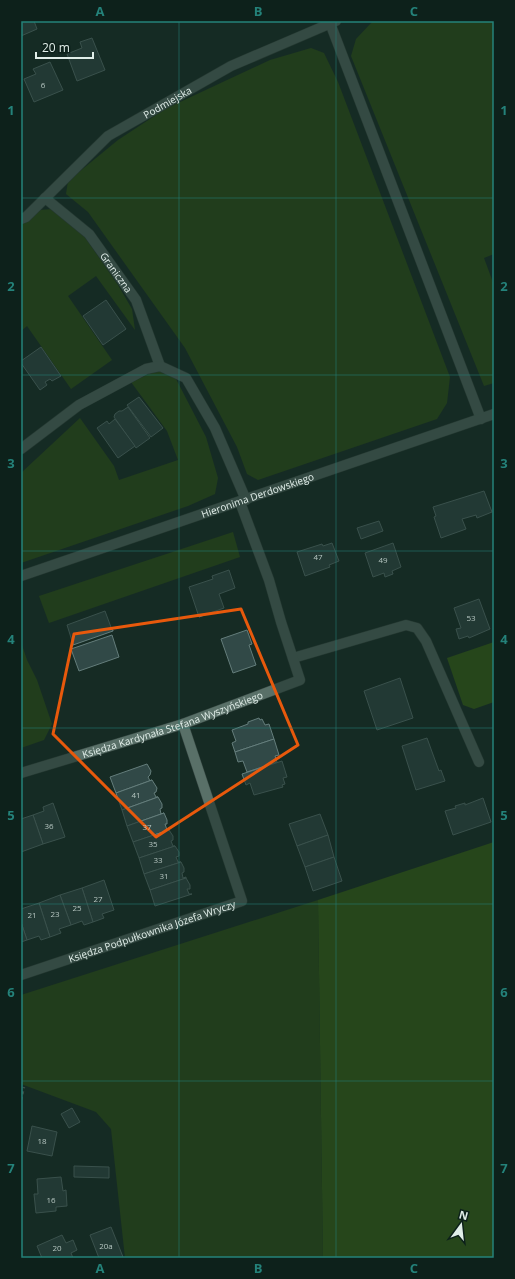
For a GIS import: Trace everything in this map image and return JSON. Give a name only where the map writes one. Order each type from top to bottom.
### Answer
[{"type":"street","name":"Podmiejska","points":[[21,219],[26,217],[108,136],[231,66],[333,22]]},
{"type":"street","points":[[333,22],[481,419]]},
{"type":"street","name":"Graniczna","points":[[45,198],[89,234],[136,300],[160,366]]},
{"type":"street","points":[[21,449],[79,406],[146,369],[160,366],[186,378],[215,428],[243,501]]},
{"type":"street","name":"Hieronima Derdowskiego","points":[[21,576],[494,414]]},
{"type":"street","name":"Księdza Kardynała Stefana Wyszyńskiego","points":[[21,773],[183,724],[300,680],[243,501]]},
{"type":"street","points":[[293,658],[406,625],[417,628],[426,641],[479,762]]},
{"type":"street","name":"Księdza Podpułkownika Józefa Wryczy","points":[[21,975],[242,901],[183,724]]},
{"type":"path","points":[[21,1100],[24,1087]]},
{"type":"highlighted area","points":[[241,609],[298,745],[156,837],[53,734],[74,634]]},
{"type":"green space","points":[[373,21],[494,21],[494,254],[484,258],[494,285],[494,383],[484,386],[351,56],[356,39]]},
{"type":"green space","points":[[311,48],[324,53],[338,82],[450,377],[447,403],[437,419],[258,480],[247,474],[237,447],[185,348],[88,212],[66,194],[68,181],[118,140],[165,109],[270,60]]},
{"type":"green space","points":[[53,209],[82,233],[118,285],[132,309],[135,330],[96,276],[68,296],[112,360],[71,389],[27,326],[21,331],[21,223],[39,210]]},
{"type":"green space","points":[[158,370],[175,377],[206,437],[218,478],[215,494],[188,506],[21,563],[21,473],[80,418],[114,466],[119,480],[178,460],[167,431],[131,382]]},
{"type":"green space","points":[[233,532],[240,557],[49,623],[39,596]]},
{"type":"green space","points":[[21,642],[27,660],[37,680],[52,724],[44,740],[21,748]]},
{"type":"green space","points":[[494,642],[494,702],[474,709],[463,705],[447,658]]},
{"type":"green space","points":[[494,842],[494,1258],[323,1258],[318,900]]},
{"type":"green space","points":[[318,900],[323,1258],[125,1258],[111,1129],[96,1112],[21,1084],[21,995]]},
{"type":"building","points":[[21,21],[34,21],[37,29],[21,36]]},
{"type":"building","points":[[92,38],[105,70],[77,81],[67,54],[82,48],[80,42]]},
{"type":"building","points":[[50,62],[63,90],[34,102],[24,79],[36,74],[33,69]]},
{"type":"building","points":[[106,300],[126,329],[103,345],[83,316]]},
{"type":"building","points":[[41,347],[61,376],[52,381],[50,379],[45,382],[47,385],[40,390],[21,361]]},
{"type":"building","points":[[139,397],[163,428],[151,437],[127,405]]},
{"type":"building","points":[[128,407],[150,438],[136,448],[114,417],[119,411],[122,411]]},
{"type":"building","points":[[115,419],[135,446],[118,458],[97,428],[107,421],[109,424]]},
{"type":"building","points":[[484,491],[492,512],[477,518],[476,515],[462,519],[466,529],[441,538],[434,517],[436,516],[433,507]]},
{"type":"building","points":[[379,521],[383,531],[361,539],[357,528]]},
{"type":"building","points":[[332,543],[339,561],[329,565],[330,567],[305,576],[297,552],[322,544],[323,546]]},
{"type":"building","points":[[393,543],[401,567],[392,571],[393,574],[385,577],[384,573],[373,577],[365,553]]},
{"type":"building","points":[[229,570],[235,588],[219,594],[224,608],[199,617],[189,587],[213,579],[212,576]]},
{"type":"building","points":[[479,599],[490,629],[469,638],[468,636],[459,639],[456,629],[461,628],[454,608]]},
{"type":"building","points":[[105,611],[113,631],[73,645],[67,625]]},
{"type":"building","points":[[247,630],[252,644],[249,645],[256,665],[233,673],[221,639]]},
{"type":"building","points":[[112,635],[119,657],[79,671],[71,649]]},
{"type":"building","points":[[400,678],[413,718],[377,730],[364,691]]},
{"type":"building","points":[[259,718],[260,720],[262,719],[265,725],[269,724],[274,739],[235,752],[232,743],[236,741],[232,730]]},
{"type":"building","points":[[427,738],[439,771],[441,770],[445,781],[416,790],[402,746]]},
{"type":"building","points":[[274,739],[279,755],[275,756],[277,762],[247,772],[243,761],[238,762],[235,752]]},
{"type":"building","points":[[282,761],[287,777],[283,778],[285,784],[282,785],[283,787],[254,795],[250,783],[246,785],[242,774]]},
{"type":"building","points":[[147,764],[151,771],[148,777],[150,781],[116,793],[110,777]]},
{"type":"building","points":[[152,780],[157,788],[156,792],[154,793],[156,797],[158,797],[122,810],[116,793]]},
{"type":"building","points":[[158,797],[162,804],[162,808],[160,809],[161,814],[164,813],[127,826],[122,810]]},
{"type":"building","points":[[483,798],[491,822],[453,835],[445,811],[456,808],[455,806],[465,803],[465,805]]},
{"type":"building","points":[[53,803],[65,837],[43,844],[33,815],[44,811],[43,807]]},
{"type":"building","points":[[164,813],[167,820],[167,824],[165,824],[167,830],[169,830],[133,842],[127,826]]},
{"type":"building","points":[[320,814],[328,835],[297,846],[289,824]]},
{"type":"building","points":[[33,815],[43,844],[21,852],[21,819]]},
{"type":"building","points":[[169,830],[173,836],[173,840],[171,841],[173,846],[175,846],[139,858],[133,842]]},
{"type":"building","points":[[328,835],[334,857],[305,867],[297,846]]},
{"type":"building","points":[[175,846],[179,852],[179,856],[176,857],[178,862],[181,862],[144,874],[139,858]]},
{"type":"building","points":[[334,857],[342,881],[313,891],[305,867]]},
{"type":"building","points":[[181,862],[184,868],[184,872],[182,873],[183,878],[186,878],[150,890],[144,874]]},
{"type":"building","points":[[186,878],[190,885],[190,889],[187,889],[189,894],[192,894],[155,906],[150,890]]},
{"type":"building","points":[[104,880],[114,910],[102,914],[104,918],[93,922],[82,888]]},
{"type":"building","points":[[82,888],[93,922],[84,925],[82,921],[71,925],[60,895]]},
{"type":"building","points":[[60,895],[71,925],[59,929],[61,933],[50,937],[39,903]]},
{"type":"building","points":[[39,903],[50,937],[41,940],[39,936],[27,940],[21,922],[21,909]]},
{"type":"building","points":[[21,922],[27,940],[21,942]]},
{"type":"building","points":[[72,1108],[80,1122],[69,1128],[61,1114]]},
{"type":"building","points":[[32,1126],[57,1132],[52,1156],[27,1151]]},
{"type":"building","points":[[74,1166],[109,1167],[109,1178],[74,1177]]},
{"type":"building","points":[[61,1177],[63,1191],[66,1190],[67,1206],[56,1207],[56,1211],[36,1213],[34,1194],[38,1194],[37,1179]]},
{"type":"building","points":[[111,1227],[123,1257],[99,1258],[90,1235]]},
{"type":"building","points":[[62,1235],[66,1243],[73,1240],[77,1250],[71,1253],[73,1258],[42,1258],[37,1246]]}]
